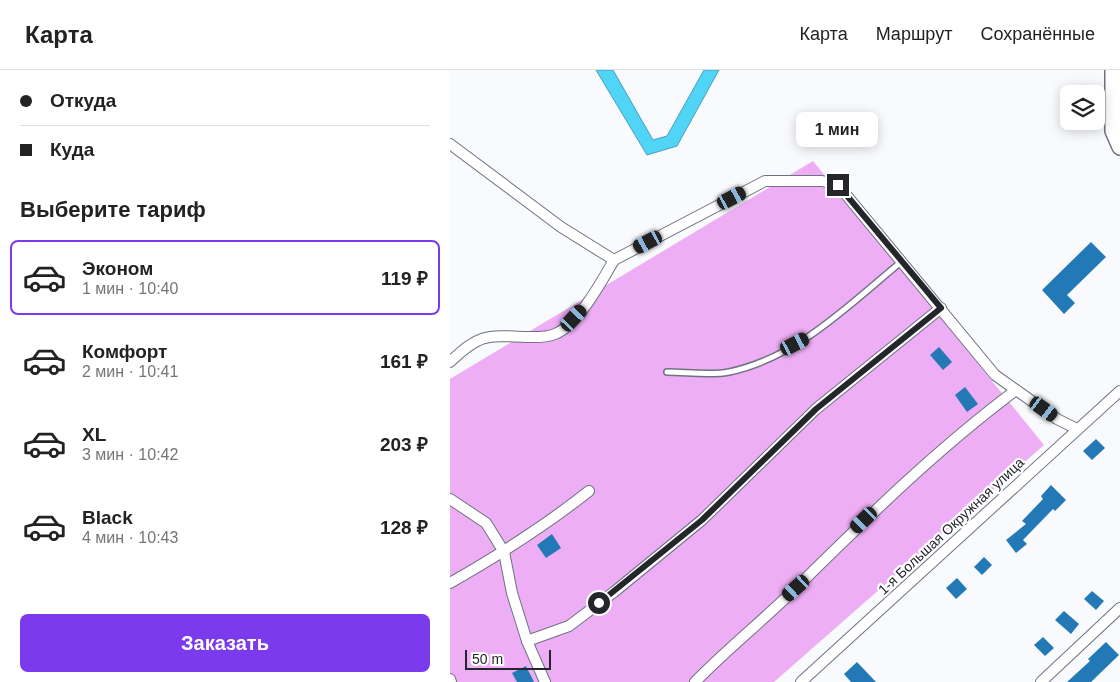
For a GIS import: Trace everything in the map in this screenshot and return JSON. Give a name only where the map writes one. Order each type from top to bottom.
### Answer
[{"type":"main road","points":[[1114,70],[1117,91],[1113,131],[1120,147]]},
{"type":"street","points":[[450,144],[561,227],[614,260]]},
{"type":"street","points":[[450,362],[467,345],[488,335],[532,337],[556,334],[590,301],[614,260],[766,181],[822,181],[838,185],[995,375],[1057,419],[1076,429]]},
{"type":"street","points":[[527,641],[569,626],[614,592],[702,520],[816,409],[941,308]]},
{"type":"street","points":[[695,682],[730,647],[796,588],[890,495],[966,427],[1016,390]]},
{"type":"street","name":"1-я Большая Окружная улица","points":[[801,682],[1076,429],[1120,391]]},
{"type":"street","points":[[450,582],[504,552],[560,514],[589,491]]},
{"type":"street","points":[[450,499],[486,523],[504,552],[512,593],[527,641],[545,682]]},
{"type":"street","points":[[1041,682],[1120,608]]},
{"type":"lane","points":[[667,372],[728,372],[760,362],[812,336],[902,262]]},
{"type":"shaded area","points":[[813,161],[1044,445],[774,682],[450,682],[450,379]]},
{"type":"water","points":[[596,70],[613,70],[653,140],[667,136],[704,70],[719,70],[677,146],[647,155]]},
{"type":"building","points":[[1091,242],[1106,257],[1067,295],[1075,303],[1064,314],[1042,290]]},
{"type":"building","points":[[939,347],[952,362],[943,370],[930,355]]},
{"type":"building","points":[[965,387],[978,404],[967,412],[955,395]]},
{"type":"building","points":[[1096,439],[1105,448],[1092,460],[1083,451]]},
{"type":"building","points":[[1051,485],[1066,500],[1055,511],[1053,509],[1023,540],[1027,544],[1016,553],[1006,540],[1026,524],[1022,521],[1043,499],[1041,496]]},
{"type":"building","points":[[552,534],[561,548],[546,558],[537,545]]},
{"type":"building","points":[[984,557],[992,565],[982,575],[974,567]]},
{"type":"building","points":[[957,578],[967,589],[956,599],[946,588]]},
{"type":"building","points":[[1092,591],[1104,601],[1096,610],[1084,599]]},
{"type":"building","points":[[1064,611],[1079,624],[1071,634],[1055,620]]},
{"type":"building","points":[[1043,637],[1054,648],[1045,656],[1034,645]]},
{"type":"building","points":[[1106,642],[1119,655],[1091,682],[1067,682],[1090,661],[1088,659]]},
{"type":"building","points":[[857,662],[876,682],[851,682],[844,674]]},
{"type":"building","points":[[526,666],[534,682],[517,682],[512,673]]},
{"type":"route","points":[[599,603],[702,520],[816,409],[941,308],[838,185]]}]
